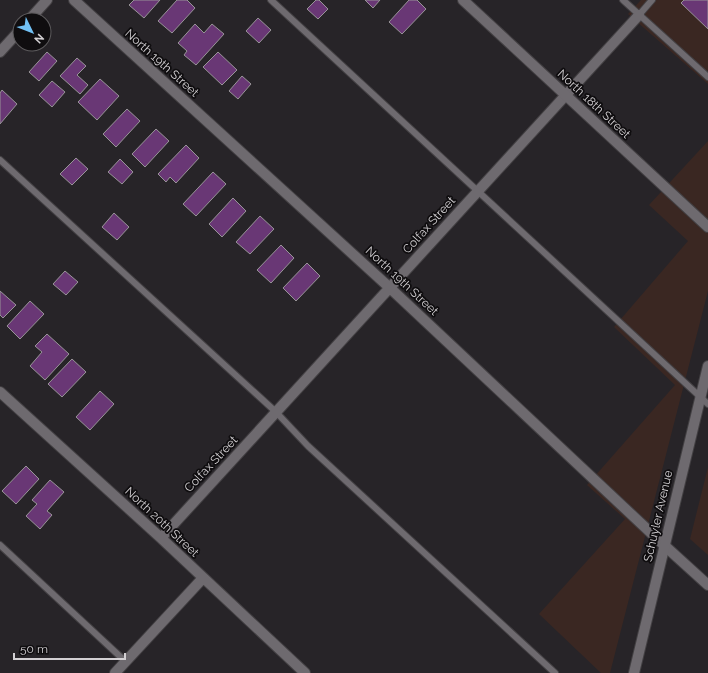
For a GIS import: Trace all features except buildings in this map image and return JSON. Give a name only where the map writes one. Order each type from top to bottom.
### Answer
[{"type":"street","points":[[36,12],[47,0]]},
{"type":"street","name":"North 19th Street","points":[[74,0],[390,288],[664,546],[708,585]]},
{"type":"street","name":"North 18th Street","points":[[463,0],[708,227]]},
{"type":"street","name":"Colfax Street","points":[[161,538],[639,15]]},
{"type":"street","points":[[0,52],[12,39]]},
{"type":"street","name":"Schuyler Avenue","points":[[634,673],[708,366]]},
{"type":"street","name":"North 20th Street","points":[[0,392],[161,538],[305,673]]},
{"type":"street","points":[[115,673],[203,578]]},
{"type":"lane","points":[[271,0],[708,404]]},
{"type":"lane","points":[[623,0],[708,77]]},
{"type":"lane","name":"Colfax Street","points":[[639,15],[652,0]]},
{"type":"lane","points":[[0,160],[276,412],[308,446],[555,673]]},
{"type":"lane","points":[[0,545],[126,662]]},
{"type":"shaded area","points":[[641,0],[708,0],[708,84],[628,14]]},
{"type":"shaded area","points":[[708,141],[708,291],[610,673],[601,673],[539,614],[625,519],[587,485],[675,385],[614,327],[688,241],[649,205]]},
{"type":"shaded area","points":[[708,467],[708,555],[690,539]]}]
